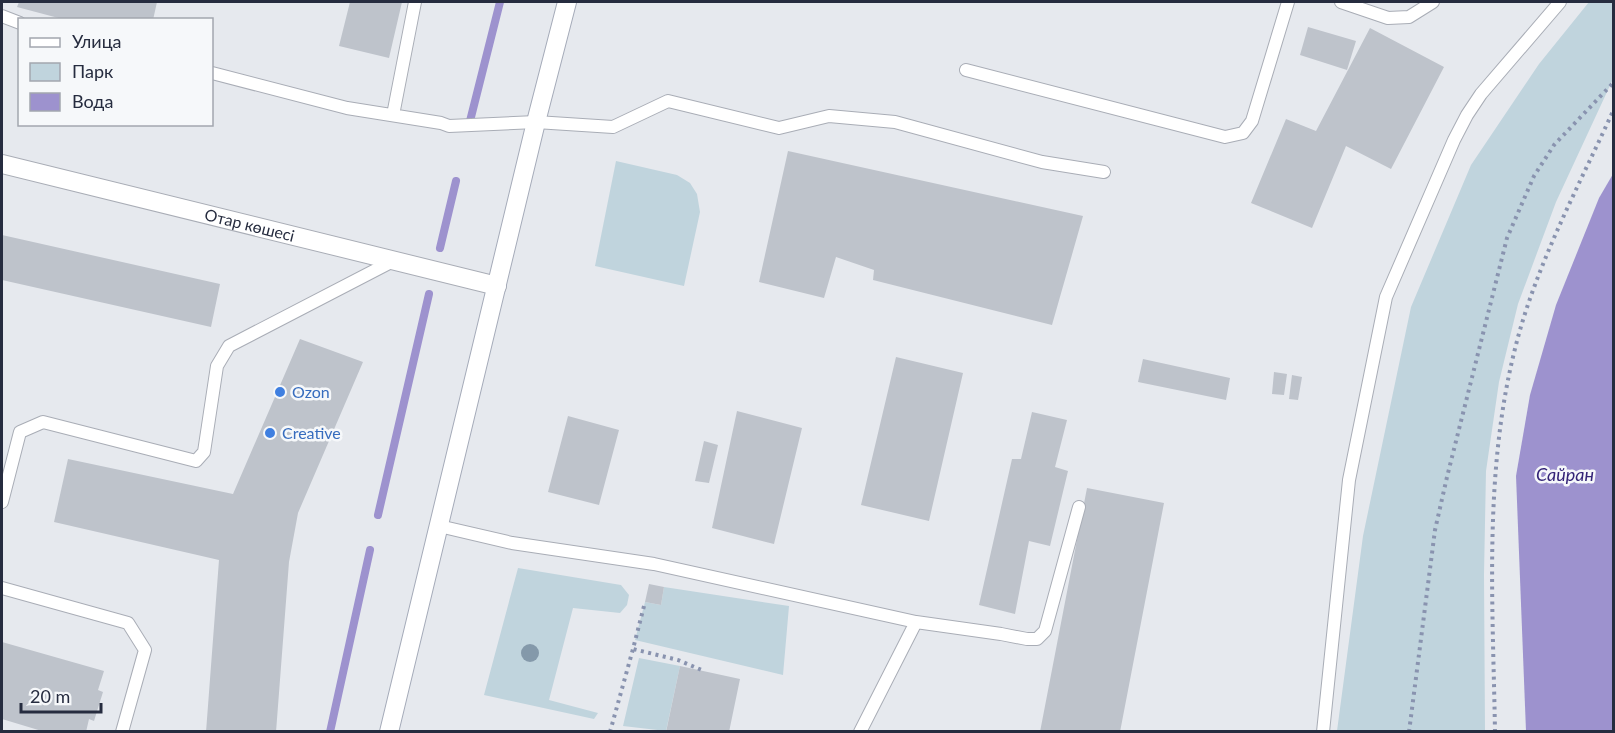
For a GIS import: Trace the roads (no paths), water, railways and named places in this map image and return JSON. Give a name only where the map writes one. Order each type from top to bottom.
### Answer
[{"type":"main road","points":[[389,732],[567,2]]},
{"type":"main road","name":"Отар көшесі","points":[[2,164],[497,286]]},
{"type":"lane","points":[[393,116],[416,2]]},
{"type":"lane","points":[[966,70],[1226,137],[1243,133],[1252,121],[1288,2]]},
{"type":"lane","points":[[1341,2],[1388,18],[1408,17],[1433,2]]},
{"type":"lane","points":[[1323,732],[1349,480],[1368,376],[1386,297],[1467,115],[1481,94],[1560,2]]},
{"type":"lane","points":[[2,16],[18,22]]},
{"type":"lane","points":[[213,72],[347,108],[449,126],[536,122],[614,127],[668,101],[779,128],[829,116],[896,122],[1042,162],[1104,172]]},
{"type":"lane","points":[[2,502],[20,432],[43,422],[196,460],[204,452],[217,366],[229,346],[393,261]]},
{"type":"lane","points":[[439,526],[512,543],[654,564],[916,622],[1037,639],[1045,631],[1079,507]]},
{"type":"lane","points":[[2,588],[128,623],[145,650],[122,732]]},
{"type":"lane","points":[[860,732],[916,622]]},
{"type":"water","name":"Сайран","points":[[1613,174],[1613,731],[1526,731],[1516,476],[1530,395],[1556,305],[1599,198]]},
{"type":"waterway","points":[[470,121],[500,2]]},
{"type":"waterway","points":[[440,248],[456,181]]},
{"type":"waterway","points":[[378,515],[429,294]]},
{"type":"waterway","points":[[330,732],[370,550]]},
{"type":"place","name":"Ozon","points":[[280,392]]},
{"type":"place","name":"Creative","points":[[270,433]]}]
